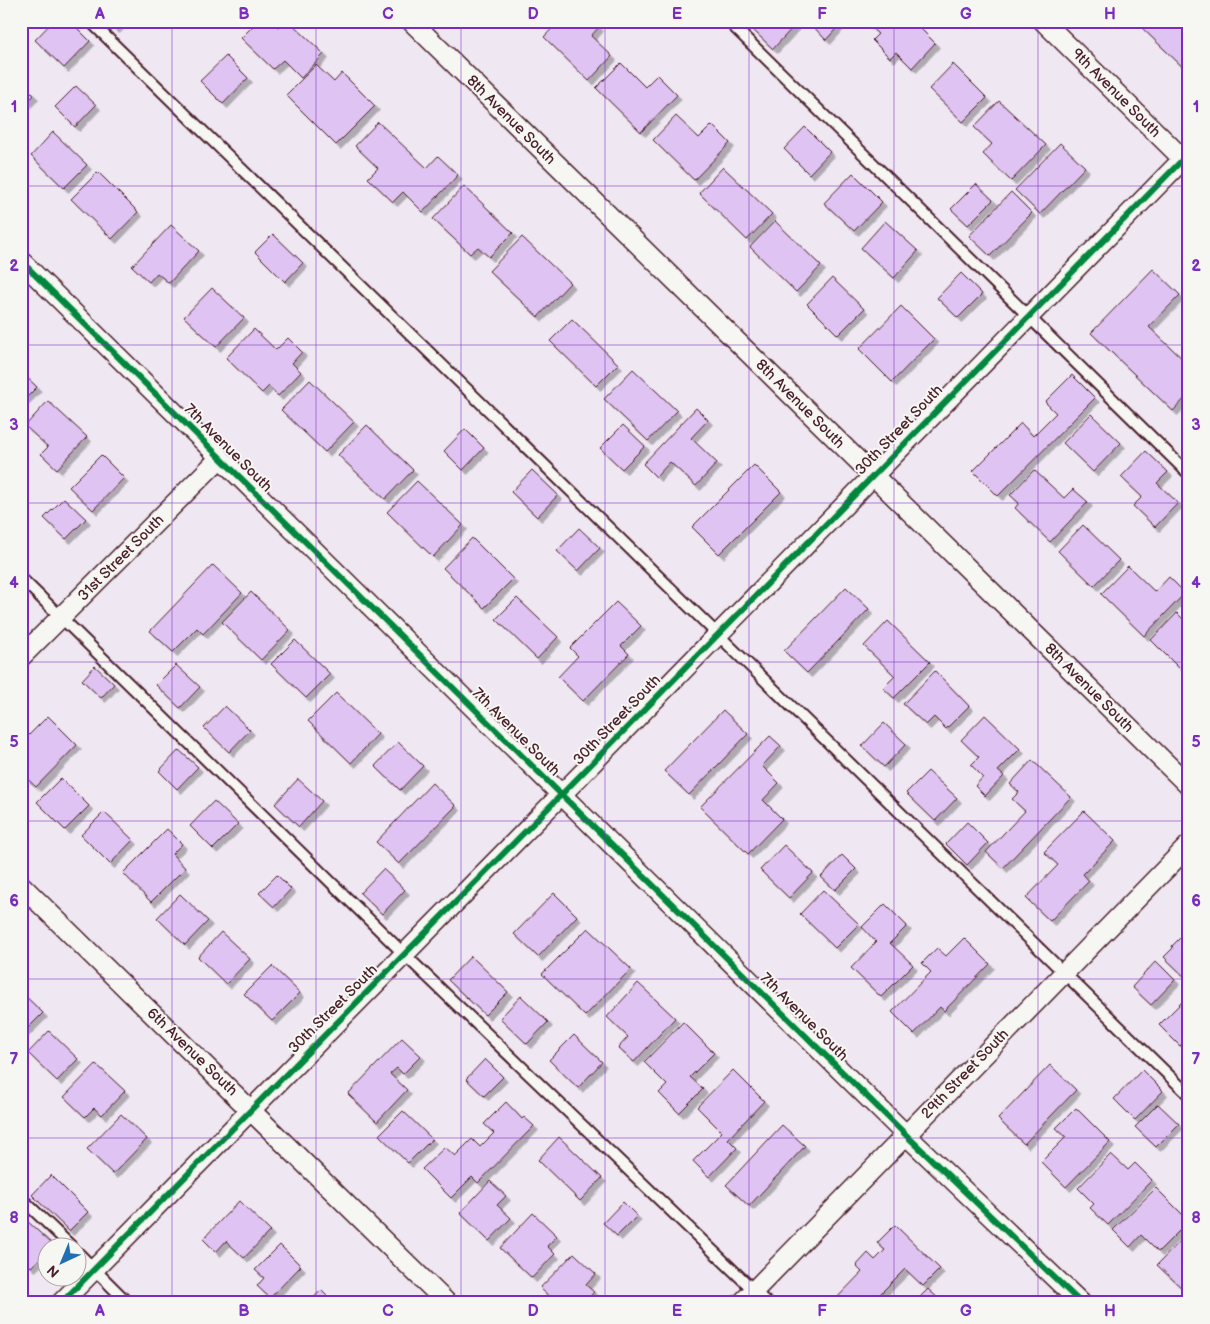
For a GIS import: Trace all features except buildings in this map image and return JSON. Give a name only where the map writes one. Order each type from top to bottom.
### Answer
[{"type":"street","name":"8th Avenue South","points":[[411,21],[1189,786]]},
{"type":"street","name":"9th Avenue South","points":[[1043,21],[1187,159]]},
{"type":"street","name":"30th Street South","points":[[61,1303],[561,795],[1028,316],[1187,159]]},
{"type":"street","name":"7th Avenue South","points":[[21,261],[906,1135],[1081,1303]]},
{"type":"street","name":"31st Street South","points":[[21,658],[220,458]]},
{"type":"street","name":"29th Street South","points":[[754,1299],[906,1135],[1189,844]]},
{"type":"street","name":"6th Avenue South","points":[[21,886],[447,1303]]},
{"type":"lane","points":[[90,21],[1189,1096]]},
{"type":"lane","points":[[728,21],[1189,474]]},
{"type":"lane","points":[[21,578],[754,1299]]},
{"type":"lane","points":[[21,1198],[60,1236]]},
{"type":"lane","points":[[88,1263],[128,1303]]},
{"type":"cycle path","points":[[61,1303],[1189,153]]},
{"type":"cycle path","points":[[21,261],[906,1135],[1081,1303]]}]
